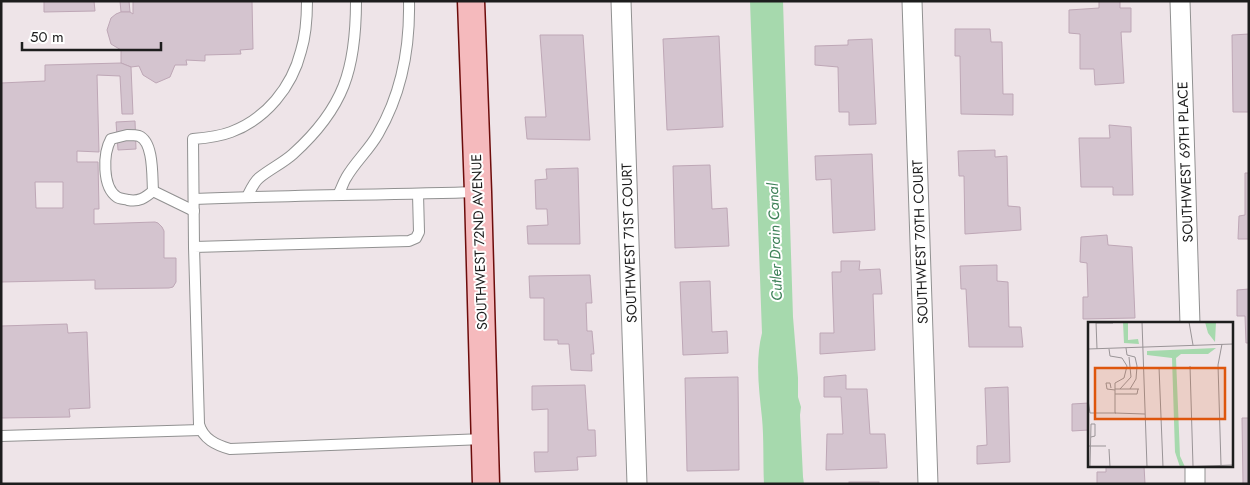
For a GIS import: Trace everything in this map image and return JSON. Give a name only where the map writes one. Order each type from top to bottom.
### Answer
[{"type":"street","name":"SOUTHWEST 72ND AVENUE","points":[[471,1],[486,484]]},
{"type":"street","name":"SOUTHWEST 71ST COURT","points":[[621,1],[637,484]]},
{"type":"street","name":"SOUTHWEST 70TH COURT","points":[[912,1],[928,484]]},
{"type":"street","name":"SOUTHWEST 69TH PLACE","points":[[1180,1],[1190,322]]},
{"type":"street","points":[[1195,468],[1195,484]]},
{"type":"lane","points":[[307,1],[306,31],[301,52],[283,90],[271,106],[261,116],[231,132],[214,137],[193,139],[194,247],[199,424],[201,430],[208,439],[219,446],[230,449],[484,439]]},
{"type":"lane","points":[[247,197],[258,179],[291,156],[309,139],[326,118],[340,96],[347,78],[354,42],[356,1]]},
{"type":"lane","points":[[338,196],[346,177],[378,135],[396,97],[406,56],[409,1]]},
{"type":"lane","points":[[127,135],[139,136],[146,142],[150,154],[153,191],[141,200],[118,198],[111,192],[106,173],[106,156],[111,139],[127,135]]},
{"type":"lane","points":[[153,191],[194,212]]},
{"type":"lane","points":[[194,200],[247,197],[478,192]]},
{"type":"lane","points":[[194,247],[409,241],[416,238],[419,232],[418,194]]},
{"type":"lane","points":[[1,436],[201,430]]},
{"type":"water","name":"Cutler Drain Canal","points":[[750,1],[783,1],[793,317],[798,397],[801,407],[804,484],[764,484],[763,426],[758,375],[762,333]]},
{"type":"building","points":[[44,1],[94,1],[95,11],[44,12]]},
{"type":"building","points":[[120,1],[129,1],[130,12],[121,12]]},
{"type":"building","points":[[133,1],[252,1],[253,49],[240,50],[241,54],[205,55],[205,61],[186,60],[187,65],[175,65],[170,77],[156,83],[143,75],[139,66],[131,67],[121,63],[121,50],[111,44],[107,30],[111,18],[116,14],[130,12],[133,14]]},
{"type":"building","points":[[1099,1],[1120,1],[1120,8],[1131,8],[1131,32],[1121,32],[1124,83],[1095,85],[1094,69],[1080,69],[1080,34],[1069,33],[1069,10],[1099,8]]},
{"type":"building","points":[[955,29],[990,29],[991,42],[1002,42],[1003,94],[1013,94],[1013,115],[961,114],[960,56],[955,56]]},
{"type":"building","points":[[1249,34],[1249,112],[1233,112],[1232,35]]},
{"type":"building","points":[[540,35],[583,35],[590,140],[527,139],[525,117],[546,117]]},
{"type":"building","points":[[719,36],[723,127],[667,130],[663,39]]},
{"type":"building","points":[[872,39],[876,124],[849,125],[849,112],[839,112],[838,67],[815,65],[815,46],[848,45],[848,40]]},
{"type":"building","points":[[121,63],[131,67],[133,114],[122,114],[120,76],[97,75],[99,152],[77,151],[77,162],[98,162],[99,209],[94,209],[94,224],[155,222],[162,227],[164,231],[164,258],[176,258],[176,282],[173,287],[95,289],[95,280],[1,282],[1,83],[45,81],[45,65]],"holes":[[[35,182],[63,182],[63,208],[36,208]]]},
{"type":"building","points":[[135,121],[136,149],[118,150],[116,122]]},
{"type":"building","points":[[1109,125],[1131,127],[1133,195],[1113,195],[1113,187],[1081,187],[1079,138],[1110,138]]},
{"type":"building","points":[[995,150],[995,157],[1007,156],[1008,206],[1020,207],[1021,230],[965,234],[964,176],[959,176],[958,151]]},
{"type":"building","points":[[872,154],[875,230],[833,233],[831,179],[816,180],[815,156]]},
{"type":"building","points":[[710,165],[712,209],[727,208],[729,246],[675,248],[673,166]]},
{"type":"building","points":[[578,168],[580,244],[528,244],[527,226],[548,225],[547,209],[536,209],[535,180],[547,179],[546,169]]},
{"type":"building","points":[[1245,173],[1249,173],[1249,239],[1238,239],[1239,216],[1245,215]]},
{"type":"building","points":[[1107,235],[1108,245],[1132,247],[1135,318],[1083,319],[1083,297],[1088,297],[1087,263],[1080,262],[1081,237]]},
{"type":"building","points":[[841,261],[860,261],[859,270],[880,269],[882,294],[873,294],[875,350],[820,354],[820,333],[834,333],[832,272],[841,272]]},
{"type":"building","points":[[997,265],[997,281],[1008,282],[1009,327],[1021,327],[1023,347],[969,347],[966,289],[961,289],[960,266]]},
{"type":"building","points":[[590,275],[592,303],[586,303],[587,331],[592,331],[594,354],[591,354],[592,371],[571,370],[569,344],[558,344],[558,340],[544,340],[544,298],[530,298],[529,276]]},
{"type":"building","points":[[710,281],[712,332],[727,331],[728,353],[683,355],[680,282]]},
{"type":"building","points":[[1249,289],[1249,343],[1246,343],[1245,316],[1237,316],[1237,290]]},
{"type":"building","points":[[67,324],[68,333],[87,332],[90,408],[69,409],[70,417],[1,418],[1,326]]},
{"type":"building","points":[[846,375],[846,389],[867,389],[870,434],[885,434],[887,468],[826,470],[827,434],[843,434],[841,397],[824,397],[824,377]]},
{"type":"building","points":[[738,377],[739,470],[687,471],[685,378]]},
{"type":"building","points":[[585,385],[588,430],[595,430],[596,456],[577,457],[578,470],[535,472],[534,452],[548,452],[548,409],[532,410],[532,386]]},
{"type":"building","points":[[1008,387],[1010,462],[977,464],[977,446],[987,445],[985,388]]},
{"type":"building","points":[[1088,403],[1088,430],[1072,431],[1072,404]]},
{"type":"building","points":[[1242,418],[1249,418],[1249,484],[1243,484]]},
{"type":"building","points":[[1106,468],[1144,468],[1145,484],[1097,484],[1097,472],[1106,472]]},
{"type":"building","points":[[849,482],[879,482],[879,484],[849,484]]}]
